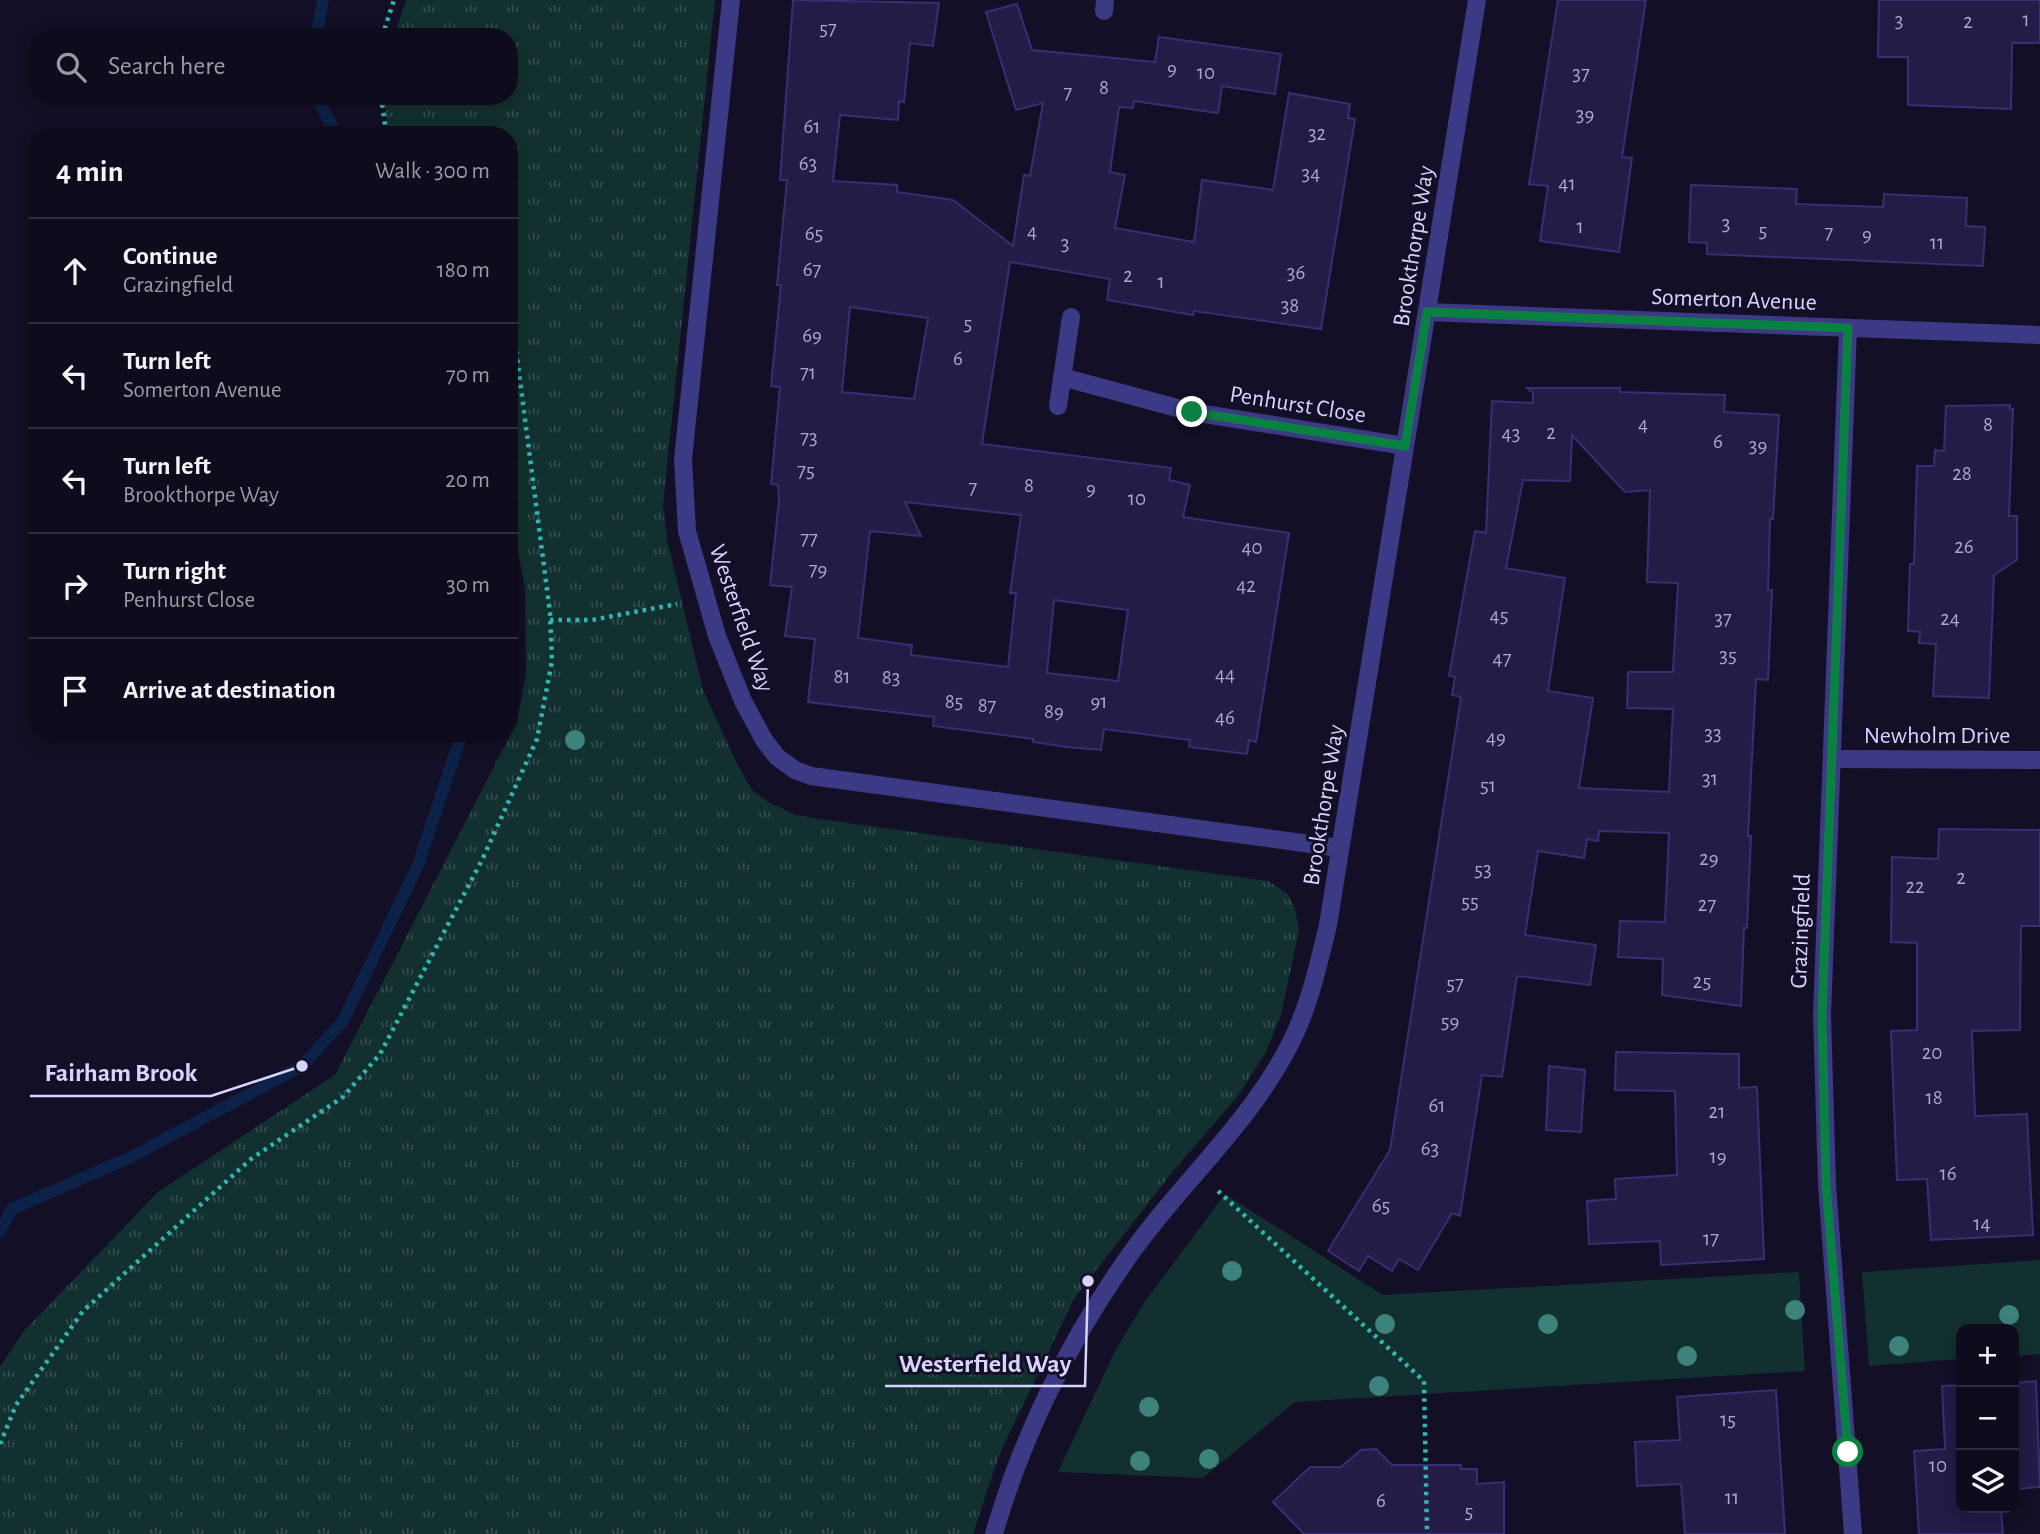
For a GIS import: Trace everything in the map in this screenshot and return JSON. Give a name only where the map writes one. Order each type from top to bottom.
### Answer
[{"type":"street","name":"Westerfield Way","points":[[731,0],[683,458],[687,531],[706,598],[717,636],[743,701],[764,740],[795,770],[811,776],[1340,848]]},
{"type":"street","name":"Brookthorpe Way","points":[[995,1534],[1010,1480],[1079,1334],[1128,1257],[1256,1100],[1290,1046],[1318,964],[1328,925],[1477,0]]},
{"type":"street","name":"Somerton Avenue","points":[[1427,312],[2040,335]]},
{"type":"street","points":[[1058,407],[1071,317]]},
{"type":"street","name":"Grazingfield","points":[[1848,328],[1822,1015],[1826,1172],[1853,1534]]},
{"type":"street","name":"Penhurst Close","points":[[1062,377],[1192,412],[1405,446]]},
{"type":"street","name":"Newholm Drive","points":[[1833,759],[2040,760]]},
{"type":"path","points":[[385,28],[394,0]]},
{"type":"path","points":[[382,105],[386,126]]},
{"type":"path","points":[[0,1444],[16,1405],[83,1311],[251,1159],[344,1097],[380,1054],[482,860],[537,739],[552,661],[536,486],[518,359]]},
{"type":"path","points":[[550,620],[592,620],[706,598]]},
{"type":"path","points":[[1196,1172],[1424,1381],[1427,1534]]},
{"type":"green space","points":[[406,0],[715,0],[663,505],[667,539],[703,690],[752,790],[768,802],[796,815],[1268,881],[1287,893],[1295,908],[1299,930],[1281,1015],[1265,1054],[1237,1097],[1174,1170],[1074,1299],[999,1455],[973,1534],[0,1534],[0,1367],[24,1331],[158,1192],[335,1075],[507,742],[518,742],[518,717],[526,673],[525,588],[518,551],[518,126],[387,126],[385,105],[518,105],[518,28],[397,28]]},
{"type":"green space","points":[[1225,1194],[1383,1295],[1799,1272],[1805,1371],[1295,1402],[1203,1478],[1058,1472],[1115,1351],[1144,1303]]},
{"type":"green space","points":[[2040,1260],[2040,1354],[2019,1356],[2019,1324],[1956,1324],[1956,1359],[1869,1366],[1862,1272]]},
{"type":"building","points":[[793,0],[939,3],[933,46],[910,43],[904,102],[899,101],[898,120],[840,115],[833,181],[897,185],[897,192],[953,200],[1013,246],[1024,175],[1030,176],[1043,103],[1016,110],[986,12],[1017,4],[1032,50],[1155,62],[1159,37],[1281,54],[1275,94],[1222,86],[1218,113],[1134,101],[1133,108],[1119,107],[1110,172],[1125,175],[1115,228],[1194,242],[1202,180],[1273,190],[1289,93],[1350,104],[1348,118],[1355,119],[1321,329],[1194,311],[1193,315],[1107,300],[1110,279],[1010,262],[982,444],[1171,468],[1169,480],[1190,485],[1183,517],[1289,533],[1256,742],[1249,740],[1247,754],[1189,747],[1190,740],[1104,729],[1101,750],[1067,747],[1033,742],[1033,739],[933,726],[934,717],[808,702],[815,639],[785,636],[792,587],[770,585],[779,500],[778,485],[771,484],[780,387],[771,386],[781,285],[777,285],[787,180],[780,180]],"holes":[[[850,307],[928,318],[914,399],[842,392]],[[905,502],[1021,515],[1010,593],[1016,593],[1008,667],[911,655],[912,645],[858,638],[870,531],[921,536]],[[1054,600],[1128,610],[1118,681],[1047,673]]]},
{"type":"building","points":[[1558,0],[1646,0],[1622,157],[1632,158],[1619,252],[1540,241],[1548,186],[1529,184]]},
{"type":"building","points":[[1879,0],[2040,0],[2040,43],[2012,43],[2011,109],[1908,105],[1908,57],[1878,57]]},
{"type":"building","points":[[1691,185],[1797,189],[1796,204],[1883,207],[1884,194],[1967,198],[1966,226],[1985,227],[1983,266],[1707,254],[1707,243],[1689,242]]},
{"type":"building","points":[[1527,388],[1620,388],[1620,392],[1725,395],[1724,412],[1779,415],[1773,519],[1770,519],[1768,590],[1772,590],[1768,680],[1756,679],[1748,836],[1751,836],[1747,928],[1744,928],[1741,1006],[1662,995],[1663,959],[1618,957],[1620,921],[1665,922],[1669,833],[1599,831],[1598,841],[1587,839],[1584,858],[1538,851],[1525,935],[1596,945],[1590,985],[1517,976],[1502,1077],[1482,1075],[1460,1216],[1452,1213],[1418,1270],[1399,1259],[1392,1271],[1368,1256],[1359,1271],[1328,1251],[1390,1150],[1461,697],[1452,695],[1455,677],[1449,676],[1475,531],[1486,533],[1492,401],[1533,403],[1533,393]],"holes":[[[1572,435],[1625,492],[1650,490],[1647,582],[1678,583],[1673,672],[1628,672],[1627,708],[1673,709],[1669,792],[1579,788],[1593,698],[1548,691],[1565,578],[1506,568],[1523,480],[1570,481]]]},
{"type":"building","points":[[2010,405],[2010,409],[2013,409],[2009,516],[2017,516],[2017,560],[1994,575],[1989,698],[1933,696],[1936,644],[1919,643],[1920,632],[1908,631],[1910,564],[1914,564],[1917,466],[1934,466],[1935,450],[1944,451],[1946,406]]},
{"type":"building","points":[[1939,829],[2040,830],[2040,926],[2021,926],[2020,1030],[1972,1031],[1975,1116],[2027,1114],[2033,1235],[1931,1240],[1927,1179],[1897,1180],[1891,1031],[1917,1030],[1917,943],[1891,942],[1892,857],[1938,859]]},
{"type":"building","points":[[1616,1052],[1739,1054],[1739,1088],[1757,1087],[1764,1259],[1661,1265],[1660,1241],[1589,1244],[1587,1201],[1616,1199],[1615,1179],[1677,1175],[1675,1091],[1615,1090]]},
{"type":"building","points":[[1549,1066],[1585,1070],[1581,1132],[1546,1130]]},
{"type":"building","points":[[2036,1381],[2040,1487],[2019,1489],[2019,1383]]},
{"type":"building","points":[[1956,1385],[1956,1513],[2001,1513],[2003,1534],[1919,1534],[1914,1451],[1945,1449],[1942,1386]]},
{"type":"building","points":[[1776,1390],[1785,1534],[1685,1534],[1681,1484],[1637,1486],[1635,1442],[1680,1440],[1677,1397]]},
{"type":"building","points":[[1376,1449],[1392,1465],[1461,1465],[1461,1469],[1477,1469],[1477,1484],[1504,1482],[1504,1534],[1304,1534],[1273,1502],[1310,1467],[1341,1467],[1361,1450]]},
{"type":"waterway","points":[[318,28],[323,0]]},
{"type":"waterway","points":[[321,105],[332,126]]},
{"type":"waterway","points":[[0,1231],[12,1209],[131,1157],[302,1066],[343,1021],[418,865],[459,742]]},
{"type":"place","name":"Fairham Brook","points":[[302,1066]]},
{"type":"place","name":"Westerfield Way","points":[[1088,1281]]},
{"type":"route","points":[[1192,412],[1405,446],[1427,312],[1848,328],[1822,1015],[1826,1185],[1848,1452]]}]
